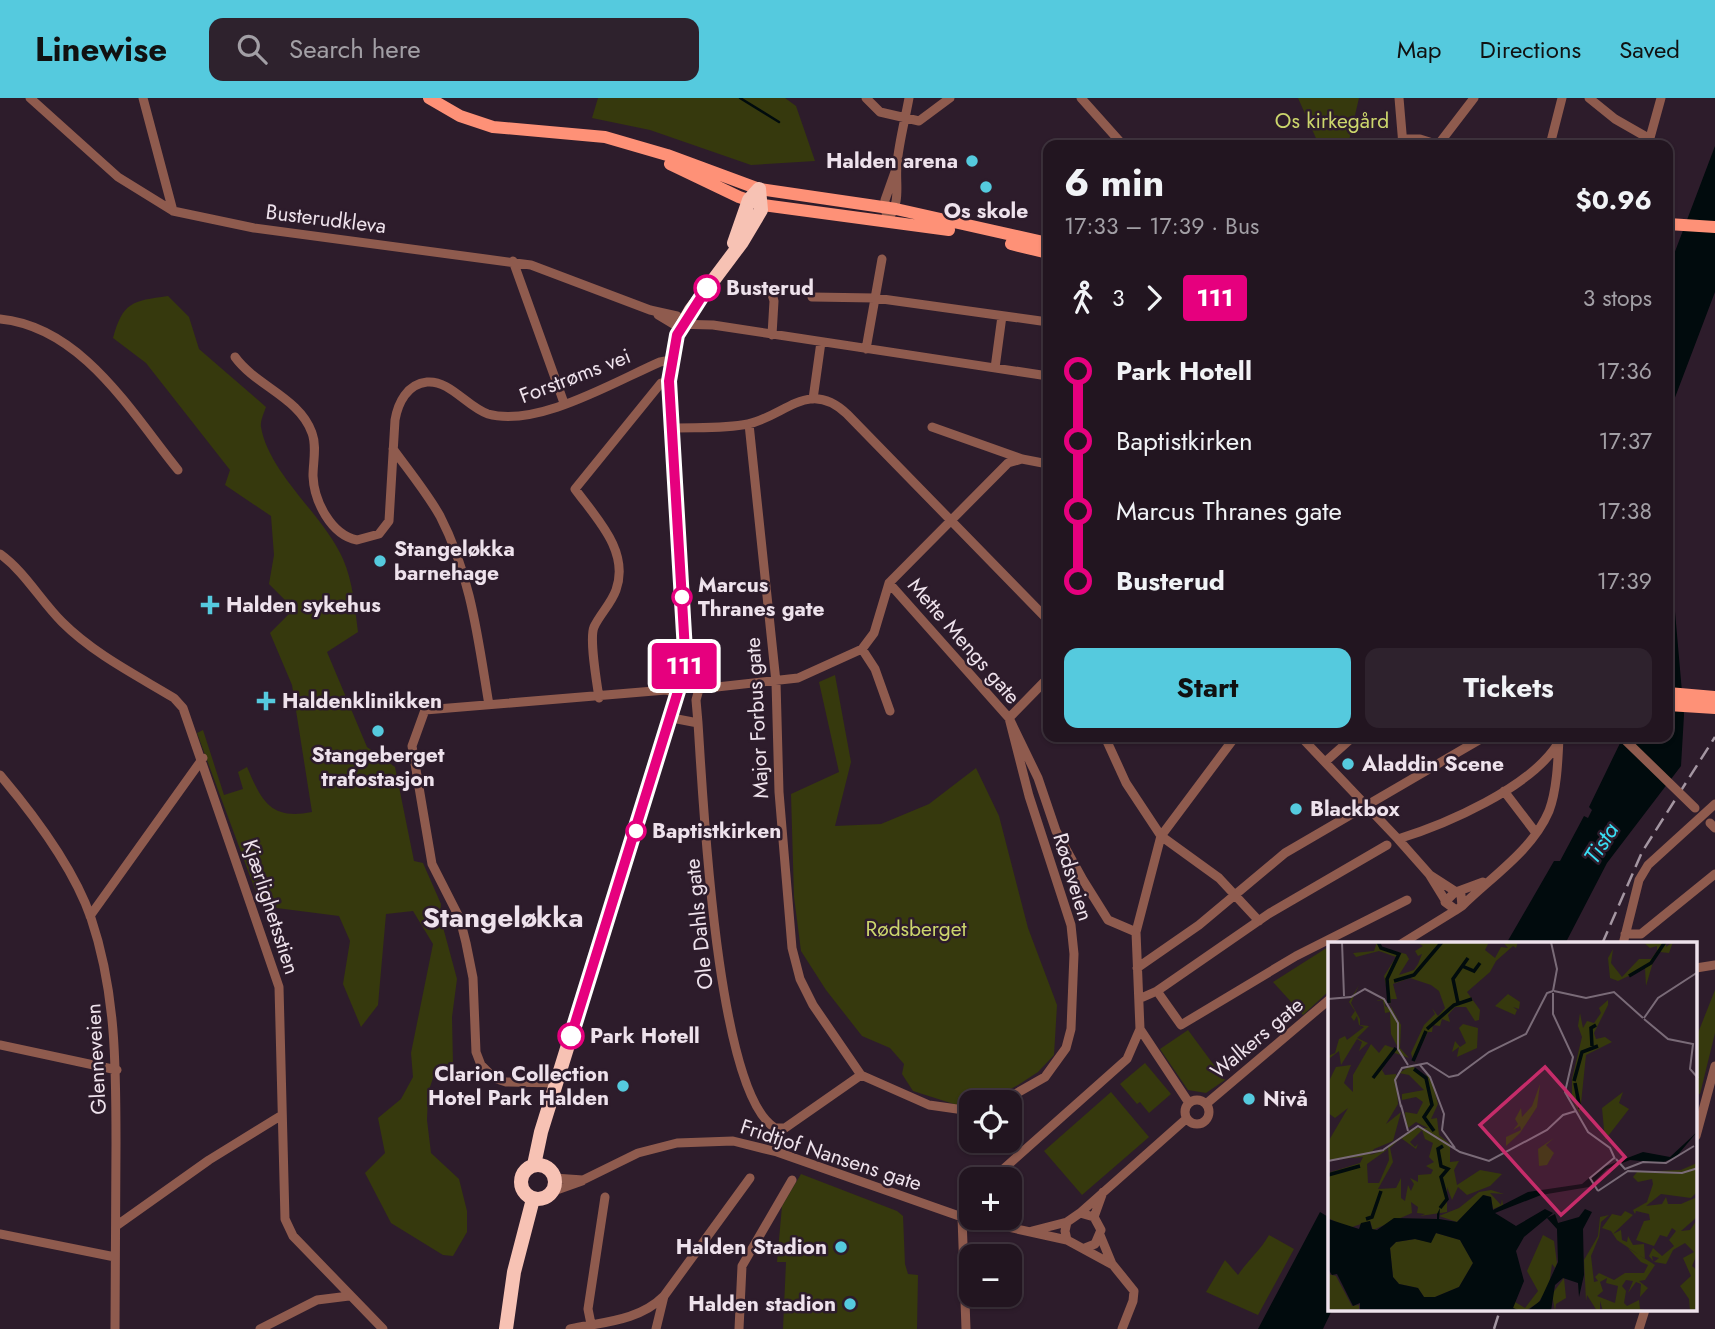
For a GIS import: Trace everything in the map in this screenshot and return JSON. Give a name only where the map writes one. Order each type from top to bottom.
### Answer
[{"type":"highway","points":[[534,1165],[679,693],[685,651],[669,381],[671,360],[683,323],[742,242],[757,198]]},
{"type":"highway","points":[[534,1165],[548,1168],[553,1185],[543,1198],[533,1199],[524,1193],[520,1183],[525,1170],[534,1165]]},
{"type":"highway","points":[[506,1329],[514,1272],[533,1199]]},
{"type":"main road","points":[[429,98],[443,107],[493,127],[597,136],[667,155],[757,198],[890,213],[1043,242]]},
{"type":"main road","points":[[890,213],[1043,252]]},
{"type":"main road","points":[[1673,227],[1715,227]]},
{"type":"main road","points":[[1673,693],[1715,696]]},
{"type":"main road","points":[[1673,705],[1715,708]]},
{"type":"street","name":"Busterudkleva","points":[[30,98],[118,177],[173,211],[254,228],[531,265],[651,310],[673,324],[772,335],[1043,375]]},
{"type":"street","points":[[143,98],[173,211]]},
{"type":"street","points":[[866,98],[880,112],[905,120],[919,121],[928,117],[950,98]]},
{"type":"street","points":[[890,213],[909,98]]},
{"type":"street","points":[[1081,98],[1119,140]]},
{"type":"street","points":[[1399,98],[1403,140]]},
{"type":"street","points":[[1443,140],[1474,98]]},
{"type":"street","points":[[1551,140],[1562,98]]},
{"type":"street","points":[[1589,98],[1646,140]]},
{"type":"street","points":[[1650,140],[1661,98]]},
{"type":"street","points":[[866,349],[882,259]]},
{"type":"street","points":[[513,261],[564,403]]},
{"type":"street","points":[[770,288],[774,301],[772,335]]},
{"type":"street","points":[[812,296],[875,298],[1043,321]]},
{"type":"street","points":[[995,368],[1002,316]]},
{"type":"street","points":[[0,319],[40,331],[81,356],[102,375],[178,470]]},
{"type":"street","points":[[813,400],[821,342]]},
{"type":"street","name":"Forstrøms vei","points":[[235,357],[249,373],[288,402],[306,421],[314,439],[316,494],[330,520],[344,536],[363,540],[379,534],[386,527],[397,407],[409,390],[421,383],[438,383],[485,413],[509,418],[544,411],[660,362],[671,360]]},
{"type":"street","points":[[599,698],[593,629],[610,604],[621,572],[618,554],[609,535],[575,489],[661,383],[669,381]]},
{"type":"street","points":[[672,428],[749,424],[795,402],[830,402],[841,409],[1043,615]]},
{"type":"street","name":"Major Forbus gate","points":[[749,424],[776,682],[781,826],[797,967],[813,1005],[862,1075]]},
{"type":"street","points":[[932,427],[1022,459],[1043,463]]},
{"type":"street","points":[[394,449],[439,515],[462,566],[477,623],[489,705]]},
{"type":"street","points":[[776,682],[809,674],[862,649],[874,633],[889,583],[1008,463],[1022,459]]},
{"type":"street","name":"Kjærlighetsstien","points":[[0,554],[13,564],[63,623],[100,654],[174,698],[183,708],[203,758],[279,987],[285,1219],[293,1236],[349,1297],[383,1329]]},
{"type":"street","name":"Mette Mengs gate","points":[[889,583],[1009,718],[1038,778],[1056,831],[1083,880],[1108,920],[1136,932]]},
{"type":"street","points":[[862,649],[875,668],[890,710]]},
{"type":"street","name":"Ole Dahls gate","points":[[776,682],[699,689],[695,700],[718,957],[732,1042],[763,1119],[775,1128],[782,1129],[862,1075]]},
{"type":"street","points":[[1009,718],[1043,683]]},
{"type":"street","points":[[557,1083],[506,1082],[494,1078],[481,1065],[476,1052],[473,978],[460,919],[432,864],[412,746],[425,710],[599,698],[667,690],[679,693]]},
{"type":"street","points":[[671,718],[698,723]]},
{"type":"street","name":"Rødsveien","points":[[1009,718],[1025,784],[1072,926],[1074,954],[1071,1028],[1066,1048],[1045,1077],[1022,1090]]},
{"type":"street","points":[[1108,742],[1126,783],[1161,836],[1203,865],[1235,894],[1259,921]]},
{"type":"street","points":[[1006,1167],[1122,1064],[1140,1029],[1141,998],[1136,932],[1161,836],[1231,742]]},
{"type":"street","points":[[1306,742],[1429,874],[1445,901],[1459,908]]},
{"type":"street","points":[[1325,762],[1347,742]]},
{"type":"street","points":[[1137,968],[1199,925],[1285,853],[1475,742]]},
{"type":"street","points":[[1398,839],[1504,791],[1551,753],[1558,742]]},
{"type":"street","points":[[1404,942],[1437,919],[1459,908],[1517,855],[1536,833],[1552,798],[1560,742]]},
{"type":"street","points":[[1627,742],[1697,810]]},
{"type":"street","points":[[90,916],[203,758]]},
{"type":"street","name":"Glenneveien","points":[[0,775],[22,800],[61,860],[90,916],[110,989],[117,1070],[115,1329]]},
{"type":"street","points":[[1504,791],[1536,833]]},
{"type":"street","points":[[1624,939],[1639,880],[1648,865],[1715,804]]},
{"type":"street","points":[[1141,998],[1157,991],[1259,921],[1387,845]]},
{"type":"street","points":[[1429,874],[1456,892],[1464,901],[1459,908]]},
{"type":"street","points":[[1624,939],[1641,934],[1715,874]]},
{"type":"street","points":[[1437,919],[1445,901],[1456,892],[1488,880]]},
{"type":"street","points":[[1157,991],[1181,1025],[1296,956],[1407,900]]},
{"type":"street","name":"Walkers gate","points":[[1206,1104],[1328,1001]]},
{"type":"street","points":[[1140,1029],[1189,1103],[1184,1110],[1186,1119]]},
{"type":"street","points":[[0,1045],[117,1070]]},
{"type":"street","points":[[1698,1130],[1711,1092],[1715,1066]]},
{"type":"street","points":[[862,1075],[929,1105],[959,1109]]},
{"type":"street","name":"Walkers gate","points":[[1080,1213],[1186,1119],[1197,1125],[1205,1121],[1209,1113],[1206,1104],[1199,1100],[1189,1103]]},
{"type":"street","points":[[116,1226],[206,1161],[282,1115]]},
{"type":"street","name":"Fridtjof Nansens gate","points":[[553,1185],[583,1180],[638,1153],[659,1147],[698,1140],[733,1141],[777,1152],[959,1216]]},
{"type":"street","points":[[571,1329],[637,1315],[664,1296],[750,1178]]},
{"type":"street","points":[[553,1185],[583,1180]]},
{"type":"street","points":[[739,1329],[742,1266],[792,1180]]},
{"type":"street","name":"Walkers gate","points":[[1094,1217],[1104,1190]]},
{"type":"street","points":[[591,1324],[588,1309],[605,1197]]},
{"type":"street","points":[[1100,1235],[1095,1244],[1078,1248],[1067,1240],[1067,1222],[1080,1213],[1094,1217],[1100,1225],[1100,1235],[1113,1265],[1134,1292],[1122,1329]]},
{"type":"street","name":"Fridtjof Nansens gate","points":[[1030,1232],[1067,1222]]},
{"type":"street","points":[[962,1230],[966,1329]]},
{"type":"street","name":"Fridtjof Nansens gate","points":[[1021,1230],[1067,1240]]},
{"type":"street","points":[[0,1234],[115,1257]]},
{"type":"street","points":[[1085,1248],[1113,1265]]},
{"type":"street","points":[[656,1329],[664,1296]]},
{"type":"street","points":[[260,1329],[317,1300],[349,1297]]},
{"type":"street","points":[[1639,1329],[1643,1312]]},
{"type":"green space","points":[[598,98],[785,98],[796,106],[815,161],[751,165],[650,130],[592,118]]},
{"type":"green space","name":"Os kirkegård","points":[[1298,98],[1359,98],[1349,140],[1317,140]]},
{"type":"green space","points":[[168,296],[189,317],[199,349],[266,407],[261,425],[274,461],[334,542],[349,577],[358,632],[327,652],[367,747],[395,767],[414,861],[423,863],[441,904],[440,916],[457,979],[452,1017],[453,1065],[436,1069],[428,1093],[427,1120],[431,1153],[459,1179],[467,1211],[467,1232],[453,1256],[443,1255],[391,1223],[365,1173],[385,1153],[378,1118],[401,1099],[413,1077],[411,1053],[433,944],[413,911],[386,914],[378,1005],[361,1027],[343,984],[350,941],[339,916],[261,906],[197,733],[203,730],[224,795],[243,789],[238,772],[247,767],[263,799],[277,811],[298,814],[312,812],[292,685],[270,633],[294,609],[269,584],[274,555],[271,516],[225,485],[230,470],[146,363],[113,338],[121,317],[131,305]]},
{"type":"green space","name":"Rødsberget","points":[[835,675],[851,762],[835,826],[881,824],[929,804],[976,768],[999,816],[1028,928],[1057,1005],[1054,1055],[1038,1072],[1009,1090],[959,1090],[959,1106],[913,1091],[902,1074],[904,1064],[890,1048],[862,1036],[826,990],[801,951],[794,897],[791,794],[839,772],[819,682]]},
{"type":"green space","points":[[1328,947],[1328,992],[1303,1015],[1273,982]]},
{"type":"green space","points":[[1715,990],[1715,1033],[1700,1094],[1698,1094],[1698,1033]]},
{"type":"green space","points":[[1188,1030],[1225,1080],[1206,1093],[1188,1090],[1160,1049]]},
{"type":"green space","points":[[1145,1063],[1171,1094],[1149,1113],[1140,1102],[1137,1104],[1120,1084]]},
{"type":"green space","points":[[1111,1092],[1149,1137],[1082,1195],[1044,1151]]},
{"type":"green space","name":"Halden Stadion","points":[[801,1174],[897,1211],[903,1216],[905,1264],[908,1274],[918,1275],[917,1329],[783,1329],[786,1262],[777,1262],[782,1206]]},
{"type":"green space","points":[[1269,1235],[1294,1249],[1258,1315],[1206,1292],[1225,1260],[1238,1275]]},
{"type":"water","points":[[1715,146],[1715,292],[1673,403],[1673,257]]},
{"type":"water","name":"Tista","points":[[1673,588],[1684,715],[1681,766],[1607,863],[1566,942],[1507,942],[1554,861],[1560,861],[1584,816],[1588,818],[1592,810],[1589,807],[1621,742],[1673,742]]},
{"type":"water","points":[[1320,1212],[1328,1217],[1328,1312],[1331,1312],[1323,1329],[1258,1329]]},
{"type":"waterway","points":[[740,98],[779,122]]},
{"type":"railway","points":[[1603,942],[1642,852],[1715,737]]},
{"type":"railway","points":[[1494,1329],[1499,1312]]},
{"type":"bus line","name":"111","points":[[571,1036],[673,715],[684,672],[669,381],[677,335],[707,288]]},
{"type":"place","name":"Halden arena","points":[[972,161]]},
{"type":"place","name":"Os skole","points":[[986,187]]},
{"type":"place","name":"Busterud","points":[[707,288]]},
{"type":"place","name":"Stangeløkka barnehage","points":[[380,561]]},
{"type":"place","name":"Marcus Thranes gate","points":[[682,597]]},
{"type":"place","name":"Halden sykehus","points":[[210,605]]},
{"type":"place","name":"Haldenklinikken","points":[[266,701]]},
{"type":"place","name":"Stangeberget trafostasjon","points":[[378,731]]},
{"type":"place","name":"Aladdin Scene","points":[[1348,764]]},
{"type":"place","name":"Blackbox","points":[[1296,809]]},
{"type":"place","name":"Baptistkirken","points":[[636,831]]},
{"type":"place","name":"Park Hotell","points":[[571,1036]]},
{"type":"place","name":"Clarion Collection Hotel Park Halden","points":[[623,1086]]},
{"type":"place","name":"Nivå","points":[[1249,1099]]},
{"type":"place","name":"Halden Stadion","points":[[841,1247]]},
{"type":"place","name":"Halden stadion","points":[[850,1304]]},
{"type":"district","name":"Stangeløkka","points":[[503,917]]}]
